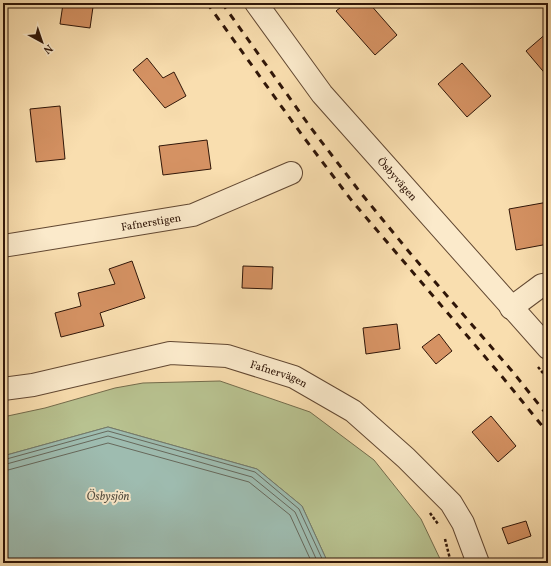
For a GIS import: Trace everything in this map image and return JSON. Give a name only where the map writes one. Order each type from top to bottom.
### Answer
[{"type":"street","name":"Ösbyvägen","points":[[256,3],[322,94],[548,348]]},
{"type":"street","name":"Fafnerstigen","points":[[3,246],[193,215],[291,173]]},
{"type":"street","points":[[511,308],[542,285],[548,284]]},
{"type":"street","name":"Fafnervägen","points":[[3,390],[32,385],[170,353],[227,356],[294,377],[353,411],[406,458],[451,503],[463,524],[478,563]]},
{"type":"path","points":[[427,508],[440,527]]},
{"type":"path","points":[[444,534],[451,563]]},
{"type":"green space","points":[[220,381],[310,412],[374,460],[421,519],[442,563],[328,563],[302,506],[257,469],[108,427],[3,456],[3,417],[45,408],[115,388],[143,383]]},
{"type":"water","name":"Ösbysjön","points":[[108,427],[257,469],[302,506],[328,563],[3,563],[3,456]]},
{"type":"building","points":[[346,3],[369,3],[397,35],[375,55],[336,11]]},
{"type":"building","points":[[63,4],[93,7],[90,28],[60,24]]},
{"type":"building","points":[[548,32],[548,77],[526,51]]},
{"type":"building","points":[[147,58],[163,78],[174,72],[186,96],[165,108],[133,70]]},
{"type":"building","points":[[462,63],[491,96],[467,117],[438,84]]},
{"type":"building","points":[[60,106],[65,159],[36,162],[30,109]]},
{"type":"building","points":[[207,140],[211,169],[163,175],[159,146]]},
{"type":"building","points":[[548,202],[548,244],[516,250],[509,209]]},
{"type":"building","points":[[132,261],[145,298],[100,313],[104,326],[61,337],[55,313],[81,306],[78,293],[115,284],[109,269]]},
{"type":"building","points":[[243,266],[273,267],[272,289],[242,288]]},
{"type":"building","points":[[397,324],[400,349],[366,354],[363,328]]},
{"type":"building","points":[[439,334],[452,351],[436,364],[422,347]]},
{"type":"building","points":[[491,416],[516,446],[498,462],[472,432]]},
{"type":"building","points":[[526,521],[531,536],[508,544],[502,528]]},
{"type":"railway","points":[[207,3],[302,135],[352,201],[504,379],[548,433]]},
{"type":"railway","points":[[222,3],[311,128],[360,192],[410,253],[512,371],[548,416]]}]
